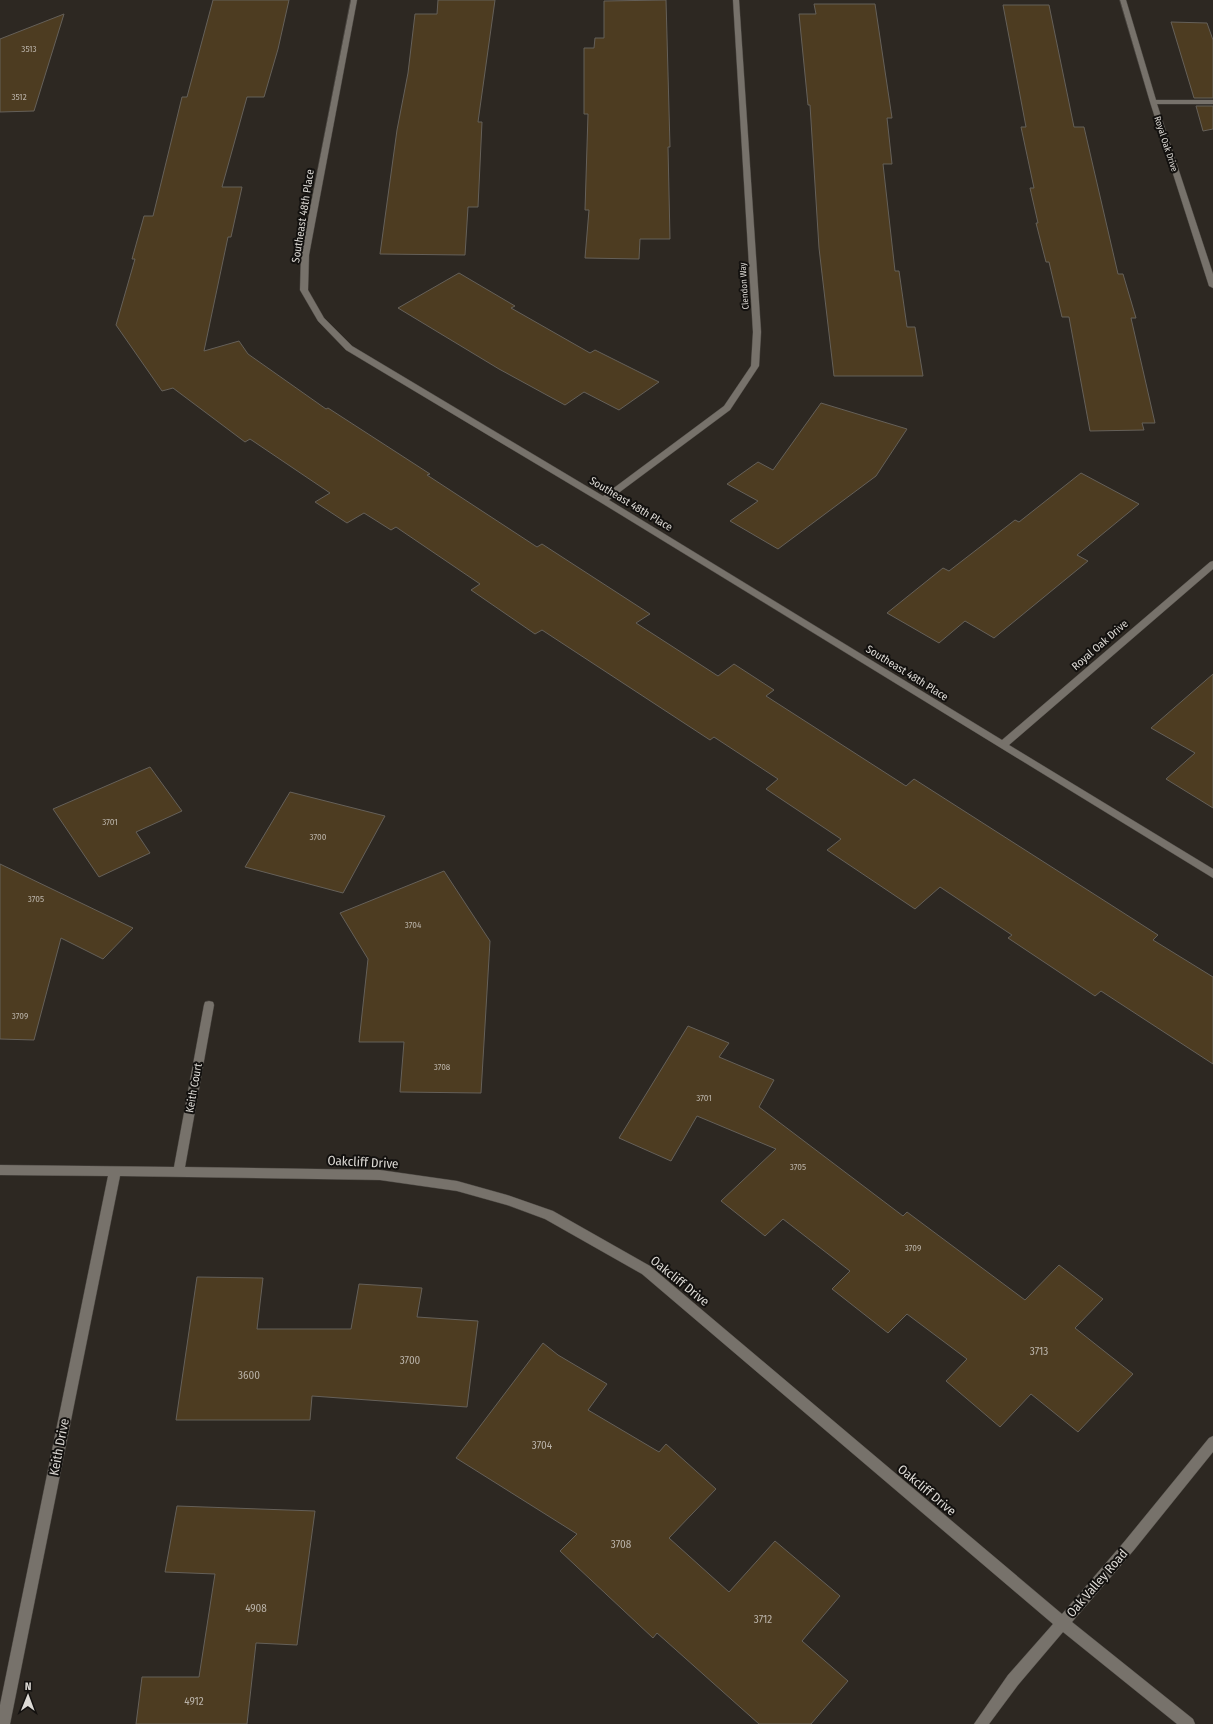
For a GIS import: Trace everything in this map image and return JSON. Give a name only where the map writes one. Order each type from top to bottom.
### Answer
[{"type":"street","name":"Southeast 48th Place","points":[[354,0],[305,255],[304,290],[321,319],[349,348],[603,500],[1213,874]]},
{"type":"street","name":"Clendon Way","points":[[603,500],[727,408],[755,366],[757,332],[736,0]]},
{"type":"street","name":"Royal Oak Drive","points":[[1123,0],[1153,102],[1213,286]]},
{"type":"street","points":[[1153,102],[1213,102]]},
{"type":"street","name":"Royal Oak Drive","points":[[1003,745],[1213,564]]},
{"type":"street","name":"Keith Court","points":[[179,1172],[209,1005]]},
{"type":"street","name":"Oakcliff Drive","points":[[0,1170],[380,1175],[457,1186],[508,1200],[549,1215],[646,1270],[1062,1623],[1188,1724]]},
{"type":"street","name":"Keith Drive","points":[[3,1724],[115,1171]]},
{"type":"street","name":"Oak Valley Road","points":[[981,1724],[1013,1680],[1129,1546],[1213,1442]]},
{"type":"building","points":[[213,0],[289,0],[278,49],[264,97],[247,97],[222,187],[242,187],[231,237],[228,237],[204,351],[239,341],[248,354],[326,409],[328,408],[430,474],[427,475],[537,547],[542,544],[650,614],[636,623],[718,676],[734,664],[774,690],[766,696],[906,786],[914,779],[1158,935],[1153,940],[1213,977],[1213,1064],[1101,991],[1095,996],[1008,938],[1012,935],[940,887],[915,909],[827,850],[841,839],[766,789],[778,779],[714,737],[710,740],[542,630],[535,634],[471,590],[480,584],[396,527],[391,530],[364,513],[347,523],[315,502],[330,493],[250,439],[245,442],[173,388],[162,391],[116,325],[135,259],[132,259],[144,216],[153,216],[182,97],[187,97]]},
{"type":"building","points":[[438,0],[495,0],[478,122],[482,122],[478,207],[468,207],[465,255],[380,254],[397,130],[408,73],[415,14],[437,14]]},
{"type":"building","points":[[666,0],[670,147],[668,147],[670,239],[640,239],[639,259],[585,258],[589,210],[585,210],[588,114],[584,114],[584,48],[594,48],[595,38],[604,38],[604,1]]},
{"type":"building","points":[[814,4],[875,4],[892,118],[887,118],[892,164],[883,164],[895,271],[899,271],[907,327],[915,327],[923,376],[834,376],[819,248],[810,105],[808,105],[799,14],[816,14]]},
{"type":"building","points":[[1003,5],[1049,5],[1074,127],[1084,127],[1118,274],[1123,274],[1136,318],[1131,318],[1155,423],[1142,423],[1144,430],[1090,431],[1069,317],[1062,317],[1049,262],[1046,262],[1036,223],[1038,223],[1030,188],[1034,188],[1021,127],[1026,127]]},
{"type":"building","points":[[64,14],[34,111],[0,112],[0,39]]},
{"type":"building","points":[[1171,22],[1207,23],[1213,40],[1213,98],[1194,98]]},
{"type":"building","points":[[1196,106],[1213,106],[1213,129],[1203,131]]},
{"type":"building","points":[[459,273],[515,306],[511,308],[590,353],[595,350],[659,382],[619,410],[584,392],[565,405],[499,369],[398,308]]},
{"type":"building","points":[[821,403],[907,429],[876,476],[778,549],[730,521],[758,501],[727,484],[758,462],[773,470]]},
{"type":"building","points":[[1081,473],[1139,504],[1077,555],[1088,561],[994,638],[965,621],[939,643],[887,613],[943,568],[949,571],[1015,520],[1019,522]]},
{"type":"building","points":[[1213,674],[1213,808],[1166,779],[1195,753],[1151,728]]},
{"type":"building","points":[[150,767],[182,811],[136,832],[150,853],[99,877],[53,809]]},
{"type":"building","points":[[290,792],[385,816],[343,893],[245,867]]},
{"type":"building","points":[[0,864],[133,928],[103,959],[61,938],[34,1040],[0,1039]]},
{"type":"building","points":[[444,871],[490,941],[481,1093],[400,1092],[404,1042],[359,1042],[368,959],[340,913]]},
{"type":"building","points":[[688,1026],[729,1043],[719,1057],[774,1080],[759,1107],[903,1216],[907,1212],[1025,1300],[1059,1265],[1103,1299],[1075,1328],[1133,1374],[1078,1432],[1031,1394],[1000,1427],[946,1381],[967,1359],[907,1314],[888,1333],[832,1289],[850,1271],[783,1219],[765,1236],[721,1201],[776,1149],[697,1116],[671,1161],[619,1138]]},
{"type":"building","points":[[197,1277],[263,1278],[257,1329],[351,1329],[359,1284],[422,1288],[417,1317],[478,1321],[467,1407],[312,1396],[310,1420],[176,1420]]},
{"type":"building","points":[[543,1343],[558,1355],[607,1384],[588,1410],[659,1452],[666,1444],[716,1489],[669,1538],[729,1592],[775,1541],[840,1596],[802,1641],[848,1681],[811,1724],[759,1724],[657,1633],[653,1638],[560,1551],[577,1534],[456,1458]]},
{"type":"building","points":[[177,1506],[315,1511],[297,1645],[256,1643],[247,1724],[136,1724],[142,1677],[199,1677],[215,1574],[165,1572]]}]
